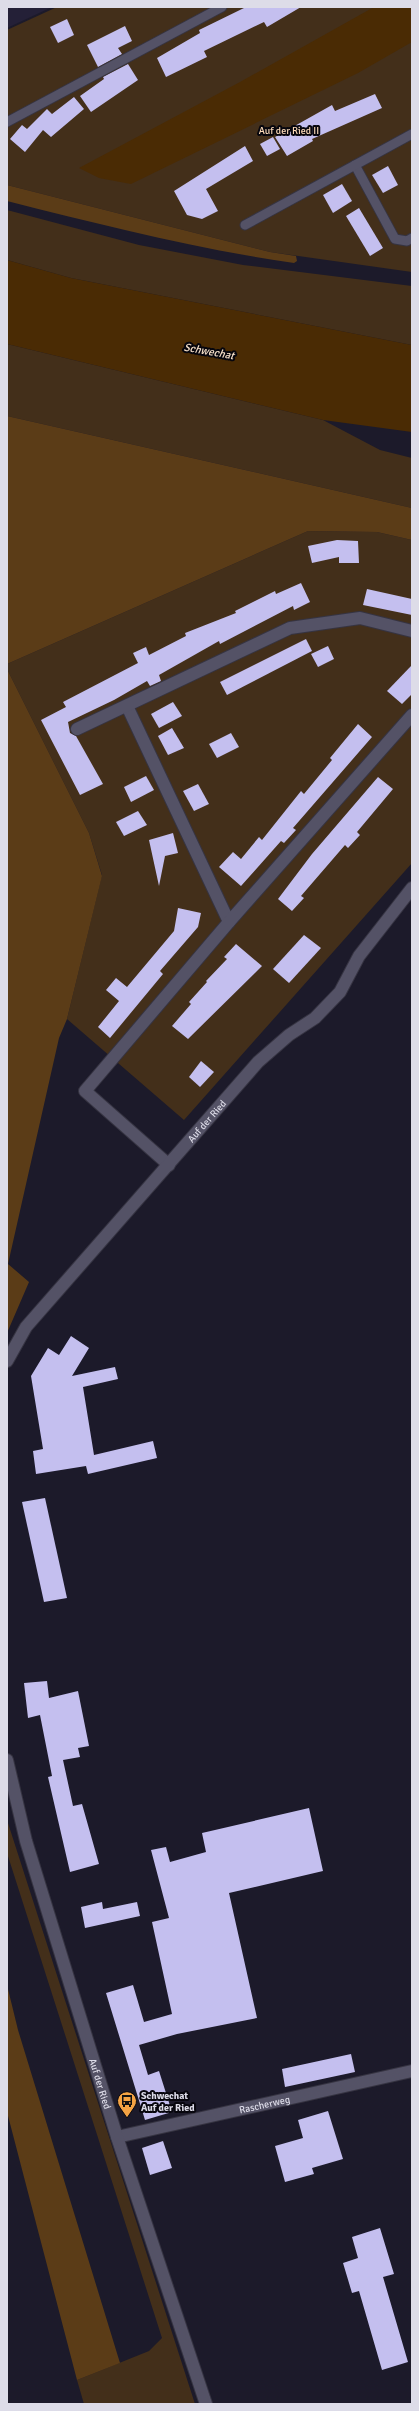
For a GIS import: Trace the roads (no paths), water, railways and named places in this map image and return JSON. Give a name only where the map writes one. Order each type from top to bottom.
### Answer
[{"type":"street","points":[[77,728],[127,706],[290,628],[360,618],[412,631]]},
{"type":"street","points":[[127,706],[229,922]]},
{"type":"street","points":[[169,1165],[85,1091],[229,922],[412,715]]},
{"type":"street","name":"Auf der Ried","points":[[7,1361],[26,1327],[258,1062],[289,1035],[315,1018],[340,992],[359,956],[412,888]]},
{"type":"street","name":"Auf der Ried","points":[[7,1760],[26,1841],[117,2137],[206,2404]]},
{"type":"street","name":"Rascherweg","points":[[117,2137],[412,2071]]},
{"type":"lane","points":[[7,122],[222,7]]},
{"type":"lane","points":[[245,225],[412,134]]},
{"type":"lane","points":[[355,165],[395,238],[407,241],[412,238]]},
{"type":"water","points":[[374,7],[412,7],[412,42],[358,73],[131,184],[99,178],[79,168],[240,82]]},
{"type":"water","name":"Schwechat","points":[[7,260],[71,278],[412,345],[412,432],[323,420],[7,344]]},
{"type":"place","name":"Schwechat Auf der Ried","points":[[127,2118]]},
{"type":"park label","name":"Auf der Ried II","points":[[289,130]]}]
